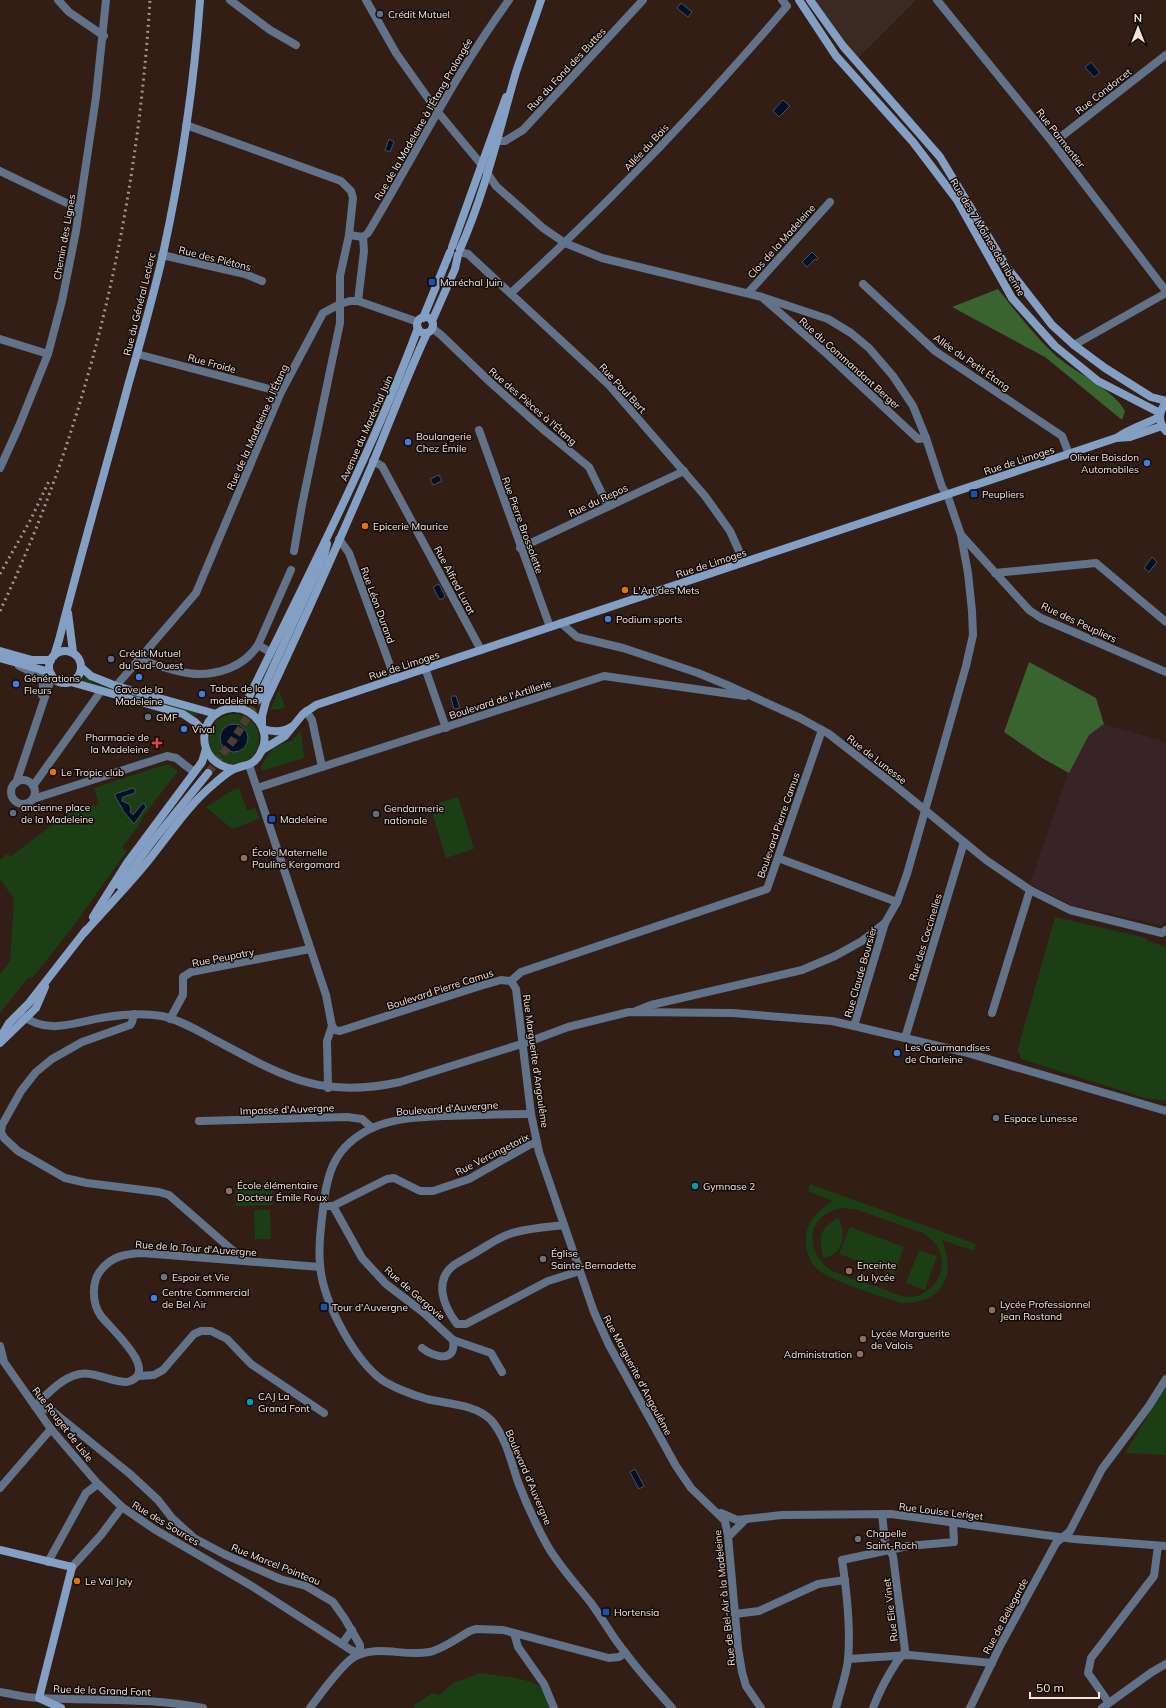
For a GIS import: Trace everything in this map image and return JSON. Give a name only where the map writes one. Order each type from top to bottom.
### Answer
[{"type":"main road","name":"Rue du Général Leclerc","points":[[52,658],[60,640],[162,255],[172,208],[186,125],[192,84],[200,0]]},
{"type":"main road","name":"Avenue du Maréchal Juin","points":[[262,727],[262,716],[266,701],[308,614],[455,269],[456,251],[481,164],[516,72],[541,0]]},
{"type":"main road","name":"Rue des 7 Moines de Tiberine","points":[[799,0],[836,56],[913,142],[952,194],[1012,298],[1055,346],[1098,382],[1160,415]]},
{"type":"main road","name":"Rue des 7 Moines de Tiberine","points":[[812,1],[843,46],[940,157],[1006,266],[1052,325],[1074,345],[1105,368],[1151,397],[1166,402]]},
{"type":"main road","name":"Avenue du Maréchal Juin","points":[[237,708],[249,697],[328,535],[378,430],[420,323],[456,251],[466,236],[487,174],[516,72]]},
{"type":"main road","points":[[428,318],[430,327],[422,332],[420,323],[428,318]]},
{"type":"main road","points":[[1164,429],[1160,415],[1166,402]]},
{"type":"main road","name":"Rue de Limoges","points":[[262,750],[285,736],[306,711],[316,705],[1070,454],[1116,438],[1128,430],[1142,426],[1160,415]]},
{"type":"main road","name":"Rue de Limoges","points":[[1116,438],[1130,437],[1164,429]]},
{"type":"main road","name":"Avenue du Maréchal Juin","points":[[258,700],[324,556],[328,535]]},
{"type":"main road","name":"Avenue du Maréchal Juin","points":[[324,556],[339,539]]},
{"type":"main road","points":[[68,607],[73,652],[80,659],[82,668],[91,676],[116,686],[216,714]]},
{"type":"main road","points":[[0,651],[4,657],[46,671],[62,682],[71,682],[183,714],[195,722],[204,732]]},
{"type":"main road","points":[[4,657],[32,660],[52,658],[62,651],[73,652]]},
{"type":"main road","points":[[52,658],[50,669],[52,675]]},
{"type":"main road","points":[[71,682],[78,676],[82,668]]},
{"type":"main road","points":[[237,708],[252,714],[262,727],[265,739],[259,757],[248,765],[234,769],[223,776],[201,794],[148,862],[84,933],[112,885],[202,762],[206,749],[204,732],[208,724],[216,714],[228,709],[237,708]]},
{"type":"main road","name":"Rue de Limoges","points":[[262,727],[276,732],[283,731],[296,723]]},
{"type":"main road","points":[[206,749],[214,761],[220,765],[234,769]]},
{"type":"main road","points":[[0,1038],[9,1024],[84,933],[152,842],[208,772]]},
{"type":"main road","points":[[0,1043],[36,1008],[49,977]]},
{"type":"main road","points":[[0,1550],[72,1567]]},
{"type":"main road","name":"Rue des Sources","points":[[39,1698],[72,1567]]},
{"type":"main road","points":[[39,1698],[61,1708]]},
{"type":"street","points":[[58,0],[70,12],[104,36]]},
{"type":"street","name":"Chemin des Lignes","points":[[0,468],[19,426],[48,354],[62,301],[79,209],[96,97],[104,36],[106,0]]},
{"type":"street","points":[[230,0],[270,30],[296,45]]},
{"type":"street","points":[[19,1013],[26,1019],[56,1027],[74,1025],[106,1017],[134,1014],[162,1016],[199,1031],[262,1065],[294,1080],[328,1088],[381,1086],[522,1043],[568,1027],[636,1011],[651,1005],[802,970],[835,956],[862,941],[885,923],[897,902],[966,666],[973,635],[968,573],[962,535],[948,497],[942,487],[926,438],[913,406],[893,376],[869,348],[851,333],[828,319],[748,293],[602,258],[565,243],[543,228],[496,186],[481,164],[437,111],[396,53],[366,0]]},
{"type":"street","name":"Rue de la Madeleine à l'Étang Prolongée","points":[[363,237],[368,234],[437,111],[482,38],[510,0]]},
{"type":"street","name":"Rue du Fond des Buttes","points":[[497,141],[505,141],[523,130],[643,0]]},
{"type":"street","name":"Rue Parmentier","points":[[937,0],[1053,143],[1166,292]]},
{"type":"street","name":"Allée du Bois","points":[[512,293],[565,243],[652,156],[784,3]]},
{"type":"street","name":"Rue Condorcet","points":[[1053,143],[1166,56]]},
{"type":"street","points":[[186,125],[341,182],[351,191],[353,198],[349,234],[340,276],[340,323],[304,491],[294,551]]},
{"type":"street","points":[[0,171],[79,209]]},
{"type":"street","name":"Clos de la Madeleine","points":[[748,293],[830,202]]},
{"type":"street","points":[[349,234],[363,237],[363,257],[358,301],[420,323]]},
{"type":"street","name":"Rue Paul Bert","points":[[456,251],[468,254],[512,293],[608,384],[705,496],[730,531],[744,562]]},
{"type":"street","name":"Rue des Piétons","points":[[162,255],[245,274],[262,282]]},
{"type":"street","name":"Allée du Petit Étang","points":[[863,284],[935,351],[1062,436],[1070,454]]},
{"type":"street","points":[[1074,345],[1166,292]]},
{"type":"street","name":"Rue du Commandant Berger","points":[[762,297],[827,354],[918,439],[926,438]]},
{"type":"street","name":"Rue de la Madeleine à l'Étang","points":[[116,686],[196,593],[281,392],[323,313],[340,304],[350,301],[358,301]]},
{"type":"street","name":"Rue des Pièces à l'Étang","points":[[430,327],[442,335],[490,382],[589,468],[608,506]]},
{"type":"street","points":[[0,339],[48,354]]},
{"type":"street","name":"Rue Froide","points":[[137,354],[281,392]]},
{"type":"street","name":"Rue Pierre Brossolette","points":[[479,430],[520,548],[550,627]]},
{"type":"street","name":"Rue Alfred Lurat","points":[[373,461],[380,464],[384,469],[481,650]]},
{"type":"street","name":"Rue du Repos","points":[[520,548],[684,471]]},
{"type":"street","name":"Rue des Peupliers","points":[[962,535],[1029,610],[1041,618],[1166,672]]},
{"type":"street","name":"Rue Léon Durand","points":[[339,539],[349,553],[395,679]]},
{"type":"street","points":[[995,573],[1096,563],[1166,622]]},
{"type":"street","points":[[138,659],[187,674],[207,675],[221,672],[237,665],[252,654],[258,645],[291,570]]},
{"type":"street","name":"Rue de Lunesse","points":[[561,623],[577,637],[631,650],[698,673],[755,697],[822,730],[898,788],[986,860],[1030,890],[1070,910],[1162,933],[1166,930]]},
{"type":"street","points":[[258,645],[270,652]]},
{"type":"street","points":[[4,657],[40,676],[43,685],[42,706]]},
{"type":"street","points":[[426,668],[446,728]]},
{"type":"street","points":[[52,675],[12,792],[16,802],[27,803],[33,799],[167,756],[176,758],[194,772]]},
{"type":"street","name":"Boulevard de l'Artillerie","points":[[257,788],[604,676],[755,697]]},
{"type":"street","points":[[33,786],[100,691]]},
{"type":"street","points":[[306,711],[312,720],[322,767]]},
{"type":"street","name":"Boulevard Pierre Camus","points":[[332,1026],[335,1030],[348,1030],[480,986],[501,980],[511,981],[521,972],[767,889],[822,730]]},
{"type":"street","points":[[248,765],[257,788],[330,1012],[332,1026],[327,1041],[328,1088]]},
{"type":"street","points":[[16,783],[26,781],[33,786],[35,792],[33,799]]},
{"type":"street","name":"Rue des Coccinelles","points":[[905,1038],[964,842]]},
{"type":"street","points":[[778,858],[897,902]]},
{"type":"street","points":[[992,1013],[1030,890]]},
{"type":"street","name":"Rue Claude Boursier","points":[[854,1026],[885,923]]},
{"type":"street","name":"Rue Peupatry","points":[[170,1019],[183,995],[183,977],[191,972],[310,949]]},
{"type":"street","name":"Rue Marguerite d'Angoulême","points":[[511,981],[516,989],[531,1114],[537,1142],[594,1312],[609,1345],[676,1466],[691,1488],[714,1509]]},
{"type":"street","points":[[636,1011],[740,1013],[832,1021],[990,1059],[1166,1110]]},
{"type":"street","points":[[134,1014],[130,1025],[99,1035],[63,1052],[36,1072],[21,1091],[2,1124],[1,1132],[4,1138],[18,1151],[66,1178],[79,1182],[160,1192],[169,1195],[231,1249],[247,1260]]},
{"type":"street","name":"Boulevard d'Auvergne","points":[[531,1114],[394,1120],[372,1128],[357,1137],[340,1151],[332,1165],[323,1205],[320,1237],[320,1267],[329,1301],[340,1325],[362,1360],[379,1378],[423,1398],[480,1411],[498,1429],[523,1495],[555,1559],[591,1604],[625,1653],[672,1708]]},
{"type":"street","name":"Impasse d'Auvergne","points":[[199,1121],[347,1117],[362,1119],[372,1128]]},
{"type":"street","name":"Rue Vercingetorix","points":[[333,1206],[388,1178],[394,1178],[420,1191],[433,1191],[469,1179],[537,1142]]},
{"type":"street","points":[[323,1205],[333,1206]]},
{"type":"street","name":"Rue de Gergovie","points":[[333,1206],[362,1258],[386,1284],[424,1313],[453,1340],[492,1353],[502,1372]]},
{"type":"street","points":[[564,1225],[506,1235],[453,1266],[444,1277],[441,1288],[443,1298],[450,1316],[457,1324],[466,1324],[548,1281],[580,1270]]},
{"type":"street","name":"Rue de la Tour d'Auvergne","points":[[138,1376],[140,1370],[137,1358],[100,1315],[96,1303],[94,1282],[97,1274],[115,1258],[125,1254],[142,1253],[247,1260],[320,1267]]},
{"type":"street","points":[[35,1406],[74,1375],[89,1373],[127,1382],[133,1381],[138,1376],[154,1375],[164,1370],[194,1334],[201,1331],[211,1331],[227,1339],[251,1364],[324,1413]]},
{"type":"street","points":[[422,1348],[431,1355],[440,1357],[447,1356],[451,1352],[453,1340]]},
{"type":"street","name":"Rue Rouget de Lisle","points":[[0,1346],[1,1359],[51,1429],[98,1484],[122,1508]]},
{"type":"street","name":"Rue de Bellegarde","points":[[970,1708],[992,1663],[1056,1543],[1070,1531],[1102,1469],[1149,1406],[1166,1379]]},
{"type":"street","name":"Rue Marcel Pointeau","points":[[35,1406],[51,1410],[130,1474],[158,1500],[172,1518],[194,1538],[224,1554],[266,1573],[280,1579],[306,1586],[333,1602],[352,1630],[360,1645],[360,1654]]},
{"type":"street","points":[[0,1488],[51,1429]]},
{"type":"street","points":[[48,1562],[86,1493],[98,1484]]},
{"type":"street","name":"Rue des Sources","points":[[72,1567],[122,1508],[360,1654]]},
{"type":"street","name":"Rue Louise Leriget","points":[[714,1509],[729,1518],[737,1520],[782,1516],[882,1514],[1063,1536],[1074,1539],[1162,1546]]},
{"type":"street","name":"Rue de Bel-Air à la Madeleine","points":[[714,1509],[725,1521],[728,1537],[738,1648],[744,1680],[761,1708]]},
{"type":"street","name":"Rue Elie Vinet","points":[[873,1708],[878,1695],[905,1650],[893,1556],[885,1542],[882,1514]]},
{"type":"street","points":[[728,1537],[746,1519]]},
{"type":"street","points":[[836,1708],[848,1659],[847,1605],[842,1560],[908,1546],[954,1542],[953,1522]]},
{"type":"street","points":[[1109,1703],[1088,1673],[1091,1658],[1154,1576],[1162,1546]]},
{"type":"street","points":[[735,1614],[759,1611],[818,1584],[845,1580]]},
{"type":"street","points":[[310,1708],[348,1662],[360,1654],[374,1652],[419,1654],[431,1652],[476,1629],[503,1630],[609,1658],[618,1657],[625,1653]]},
{"type":"street","points":[[342,1644],[352,1630]]},
{"type":"street","points":[[514,1633],[518,1647],[536,1675],[544,1684],[554,1708]]},
{"type":"street","points":[[848,1659],[902,1655],[992,1663]]},
{"type":"street","points":[[1102,1708],[1152,1672],[1166,1664]]},
{"type":"street","name":"Rue de la Grand Font","points":[[0,1692],[39,1698],[88,1698],[178,1703],[203,1708]]},
{"type":"shaded area","points":[[806,0],[916,0],[852,64]]},
{"type":"shaded area","points":[[1104,724],[1166,742],[1166,922],[1162,925],[1073,906],[1030,884],[1068,773],[1089,735]]},
{"type":"green space","points":[[998,289],[1052,352],[1102,387],[1119,403],[1125,411],[1122,420],[1045,357],[952,307]]},
{"type":"green space","points":[[1029,662],[1096,698],[1104,724],[1089,735],[1069,773],[1042,758],[1004,732]]},
{"type":"green space","points":[[85,676],[93,683],[198,713],[196,716],[83,683]]},
{"type":"green space","points":[[279,690],[285,708],[270,710]]},
{"type":"green space","points":[[234,714],[243,716],[252,721],[257,730],[259,739],[257,748],[252,757],[243,762],[234,764],[225,762],[216,757],[211,748],[209,739],[211,730],[216,721],[225,716]]},
{"type":"green space","points":[[301,731],[304,758],[261,771],[262,765],[273,748],[292,740]]},
{"type":"green space","points":[[164,765],[170,765],[178,771],[144,815],[138,827],[122,847],[127,851],[72,928],[33,977],[28,978],[0,1013],[0,974],[10,961],[14,899],[0,879],[0,860],[7,854],[10,857],[70,811],[99,804],[94,788]]},
{"type":"green space","points":[[239,788],[247,810],[256,808],[259,819],[232,829],[206,807],[233,790]]},
{"type":"green space","points":[[458,797],[474,849],[446,858],[430,806]]},
{"type":"green space","points":[[1055,917],[1147,938],[1146,940],[1166,947],[1166,1101],[1145,1098],[1021,1059],[1019,1053],[1017,1052]]},
{"type":"green space","points":[[810,1184],[976,1244],[974,1251],[942,1240],[948,1265],[946,1276],[936,1293],[927,1299],[901,1303],[856,1288],[823,1273],[816,1268],[811,1261],[806,1245],[806,1236],[809,1224],[815,1215],[833,1201],[808,1191]],"holes":[[[843,1208],[858,1210],[923,1233],[936,1245],[942,1262],[940,1275],[933,1286],[923,1294],[910,1297],[903,1296],[832,1271],[822,1263],[813,1244],[813,1234],[816,1225],[822,1217],[831,1211]]]},
{"type":"green space","points":[[272,1186],[273,1205],[236,1206],[236,1188]]},
{"type":"green space","points":[[254,1210],[270,1210],[271,1239],[255,1239]]},
{"type":"green space","points":[[838,1217],[842,1229],[842,1242],[835,1253],[823,1258],[821,1238],[823,1230]]},
{"type":"green space","points":[[850,1227],[904,1247],[894,1274],[839,1254]]},
{"type":"green space","points":[[919,1250],[937,1256],[925,1290],[906,1283]]},
{"type":"green space","points":[[1166,1386],[1166,1455],[1125,1453]]},
{"type":"green space","points":[[480,1673],[522,1679],[537,1685],[544,1692],[549,1708],[415,1708],[413,1706],[432,1693],[439,1695],[453,1683]]},
{"type":"water","points":[[681,3],[692,12],[688,17],[677,8]]},
{"type":"water","points":[[1091,62],[1100,73],[1094,77],[1085,67]]},
{"type":"water","points":[[783,100],[790,106],[779,117],[773,111]]},
{"type":"water","points":[[389,139],[394,142],[390,152],[385,150]]},
{"type":"water","points":[[812,252],[818,258],[807,267],[802,262]]},
{"type":"water","points":[[439,475],[442,481],[433,485],[430,479]]},
{"type":"water","points":[[1152,557],[1157,562],[1149,572],[1144,568]]},
{"type":"water","points":[[439,584],[445,596],[443,599],[439,599],[433,587]]},
{"type":"water","points":[[452,696],[456,696],[460,708],[454,709],[451,698]]},
{"type":"water","points":[[234,724],[244,728],[248,738],[244,748],[234,752],[224,748],[220,738],[224,728]]},
{"type":"water","points":[[133,788],[135,789],[135,793],[123,797],[122,801],[129,804],[131,808],[130,812],[133,815],[142,804],[144,803],[146,807],[134,824],[124,812],[115,796],[115,794]]},
{"type":"water","points":[[635,1469],[644,1486],[639,1489],[630,1472]]},
{"type":"tunnel","points":[[208,773],[234,739],[258,700]]},
{"type":"railway","points":[[0,611],[32,538],[60,464],[84,389],[104,313],[121,235],[134,157],[144,79],[150,0]]},
{"type":"railway","points":[[0,574],[31,519],[49,481]]},
{"type":"place","name":"Crédit Mutuel","points":[[380,14]]},
{"type":"place","name":"Maréchal Juin","points":[[432,282]]},
{"type":"place","name":"Boulangerie Chez Émile","points":[[408,442]]},
{"type":"place","name":"Olivier Boisdon Automobiles","points":[[1147,463]]},
{"type":"place","name":"Peupliers","points":[[974,494]]},
{"type":"place","name":"Epicerie Maurice","points":[[365,526]]},
{"type":"place","name":"L'Art des Mets","points":[[625,590]]},
{"type":"place","name":"Podium sports","points":[[608,619]]},
{"type":"place","name":"Crédit Mutuel du Sud-Ouest","points":[[111,659]]},
{"type":"place","name":"Cave de la Madeleine","points":[[139,677]]},
{"type":"place","name":"Générations Fleurs","points":[[16,684]]},
{"type":"place","name":"Tabac de la madeleine","points":[[202,694]]},
{"type":"place","name":"GMF","points":[[148,717]]},
{"type":"place","name":"Vival","points":[[184,729]]},
{"type":"place","name":"Pharmacie de la Madeleine","points":[[157,743]]},
{"type":"place","name":"Le Tropic club","points":[[53,772]]},
{"type":"place","name":"ancienne place de la Madeleine","points":[[13,813]]},
{"type":"place","name":"Gendarmerie nationale","points":[[376,814]]},
{"type":"place","name":"Madeleine","points":[[272,819]]},
{"type":"place","name":"École Maternelle Pauline Kergomard","points":[[244,858]]},
{"type":"place","name":"Les Gourmandises de Charleine","points":[[897,1053]]},
{"type":"place","name":"Espace Lunesse","points":[[996,1118]]},
{"type":"place","name":"Gymnase 2","points":[[695,1186]]},
{"type":"place","name":"École élémentaire Docteur Émile Roux","points":[[229,1191]]},
{"type":"place","name":"Église Sainte-Bernadette","points":[[543,1259]]},
{"type":"place","name":"Enceinte du lycée","points":[[849,1271]]},
{"type":"place","name":"Espoir et Vie","points":[[164,1277]]},
{"type":"place","name":"Centre Commercial de Bel Air","points":[[154,1298]]},
{"type":"place","name":"Tour d'Auvergne","points":[[324,1307]]},
{"type":"place","name":"Lycée Professionnel Jean Rostand","points":[[992,1310]]},
{"type":"place","name":"Lycée Marguerite de Valois","points":[[863,1339]]},
{"type":"place","name":"Administration","points":[[860,1354]]},
{"type":"place","name":"CAJ La Grand Font","points":[[250,1402]]},
{"type":"place","name":"Chapelle Saint-Roch","points":[[858,1539]]},
{"type":"place","name":"Le Val Joly","points":[[77,1581]]},
{"type":"place","name":"Hortensia","points":[[606,1612]]}]
